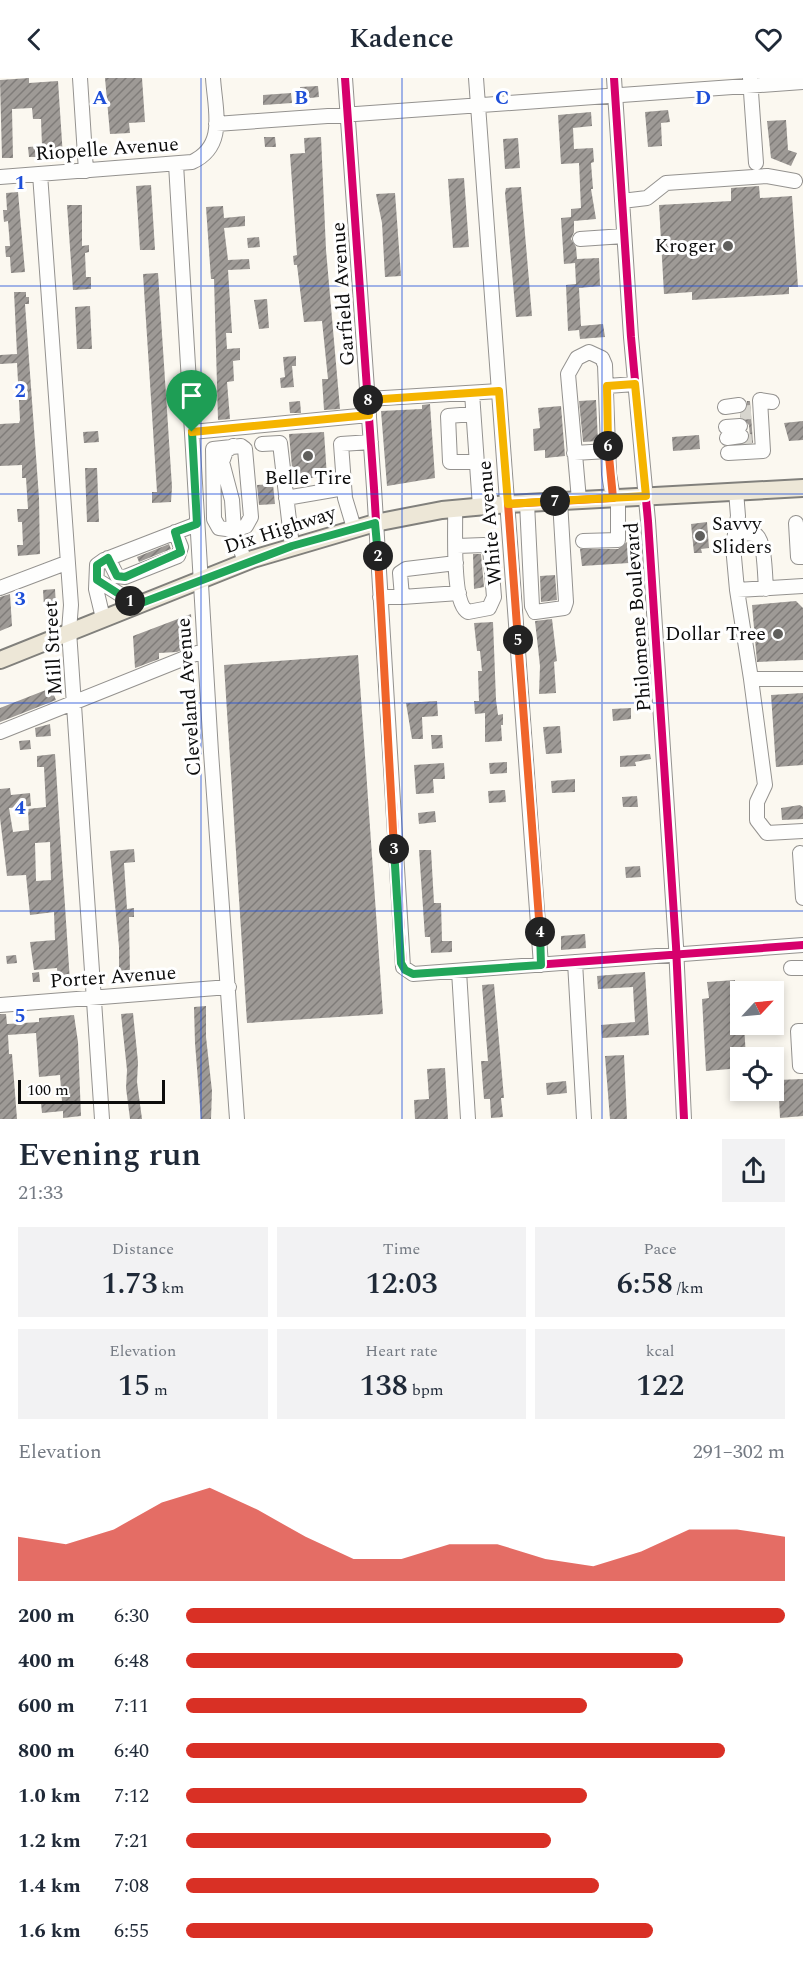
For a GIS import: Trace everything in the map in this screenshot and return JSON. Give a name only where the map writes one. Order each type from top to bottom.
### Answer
[{"type":"main road","name":"Dix Highway","points":[[0,660],[245,562],[292,546],[375,523],[455,509],[508,504],[803,488]]},
{"type":"street","points":[[80,78],[86,171]]},
{"type":"street","points":[[213,78],[216,124],[615,95],[750,82],[794,81]]},
{"type":"street","name":"Garfield Avenue","points":[[345,78],[368,399],[401,963],[407,972],[413,974],[459,971]]},
{"type":"street","name":"White Avenue","points":[[476,78],[541,965]]},
{"type":"street","name":"Philomene Boulevard","points":[[614,78],[635,384],[646,496],[676,955],[684,1119]]},
{"type":"street","points":[[750,82],[756,163]]},
{"type":"street","name":"Riopelle Avenue","points":[[0,177],[192,162],[206,156],[214,144],[216,124]]},
{"type":"street","name":"Cleveland Avenue","points":[[176,164],[200,580],[237,1119]]},
{"type":"street","name":"Mill Street","points":[[40,174],[66,563],[71,605],[69,631],[76,701],[102,1119]]},
{"type":"street","points":[[622,201],[647,198],[666,183],[767,176],[795,181]]},
{"type":"street","points":[[580,239],[624,236]]},
{"type":"street","points":[[579,500],[568,374],[572,364],[589,352],[602,358],[605,365],[608,451],[618,540],[583,541]]},
{"type":"street","points":[[607,386],[635,384]]},
{"type":"street","points":[[368,399],[499,391]]},
{"type":"street","points":[[472,393],[480,507]]},
{"type":"street","points":[[473,414],[448,416],[450,462],[477,462]]},
{"type":"street","points":[[192,432],[369,415]]},
{"type":"street","points":[[354,528],[344,488],[340,444],[370,442]]},
{"type":"street","points":[[262,444],[280,443],[292,546]]},
{"type":"street","points":[[233,446],[226,451],[222,462],[232,500],[234,530],[245,562]]},
{"type":"street","points":[[233,446],[241,446],[245,449],[250,517],[246,525],[234,530],[219,528],[214,519],[213,464],[213,449],[233,446]]},
{"type":"street","points":[[574,453],[608,451]]},
{"type":"street","points":[[286,498],[344,488]]},
{"type":"street","points":[[736,491],[738,516],[734,546],[737,591],[765,785],[758,802],[757,820],[767,833],[803,831]]},
{"type":"street","points":[[527,503],[532,606],[535,612],[558,610],[564,608],[566,602],[560,501]]},
{"type":"street","points":[[455,509],[456,563],[460,603],[468,612],[489,608],[494,597],[490,548],[484,545],[457,546]]},
{"type":"street","points":[[796,523],[798,557],[803,556]]},
{"type":"street","points":[[104,618],[96,589],[97,565],[108,558],[197,524]]},
{"type":"street","points":[[108,558],[117,576],[125,577],[178,556],[181,547],[175,532]]},
{"type":"street","points":[[736,534],[755,534],[760,540],[766,589]]},
{"type":"street","points":[[0,588],[66,563]]},
{"type":"street","points":[[402,597],[400,573],[406,569],[456,563]]},
{"type":"street","points":[[97,580],[136,605]]},
{"type":"street","points":[[737,591],[803,586]]},
{"type":"street","points":[[380,597],[459,593]]},
{"type":"street","points":[[0,732],[205,650]]},
{"type":"street","points":[[751,680],[803,679]]},
{"type":"street","points":[[800,853],[803,898]]},
{"type":"street","points":[[468,1119],[459,971],[803,945]]},
{"type":"street","points":[[575,963],[584,1119]]},
{"type":"street","name":"Porter Avenue","points":[[0,1005],[229,987]]},
{"type":"street","points":[[803,1031],[798,1031],[800,1066],[803,1066]]},
{"type":"building","points":[[29,78],[29,83],[58,81],[63,157],[29,157],[28,147],[42,146],[41,119],[33,119],[32,108],[12,109],[13,158],[2,158],[0,80]]},
{"type":"building","points":[[105,78],[142,78],[145,122],[129,123],[130,133],[110,134]]},
{"type":"building","points":[[318,86],[319,97],[301,99],[300,87]]},
{"type":"building","points":[[291,93],[292,103],[263,105],[263,95]]},
{"type":"building","points":[[668,110],[670,122],[661,123],[662,146],[648,147],[645,112]]},
{"type":"building","points":[[591,112],[592,126],[573,128],[574,149],[593,148],[594,162],[591,163],[593,189],[591,189],[596,219],[574,221],[574,232],[571,239],[576,247],[577,259],[599,258],[600,286],[579,288],[581,326],[603,324],[605,337],[580,339],[579,330],[568,331],[566,285],[576,284],[575,263],[564,264],[561,218],[571,217],[571,209],[581,208],[579,163],[561,164],[558,115]]},
{"type":"building","points":[[786,120],[788,150],[797,153],[791,166],[771,158],[767,121]]},
{"type":"building","points":[[264,137],[275,137],[276,147],[265,147]]},
{"type":"building","points":[[321,137],[326,250],[340,409],[324,410],[322,379],[328,379],[322,321],[304,322],[297,265],[294,265],[293,256],[297,255],[290,154],[305,153],[304,138]]},
{"type":"building","points":[[518,138],[520,168],[505,169],[503,139]]},
{"type":"building","points":[[464,178],[469,247],[453,248],[448,179]]},
{"type":"building","points":[[151,185],[155,250],[140,250],[136,186]]},
{"type":"building","name":"Kroger","points":[[759,186],[760,198],[792,196],[798,287],[789,287],[789,294],[692,300],[692,292],[664,294],[659,205],[731,201],[731,188]]},
{"type":"building","points":[[521,187],[532,316],[516,317],[505,193],[506,188]]},
{"type":"building","points":[[18,192],[25,272],[11,273],[10,257],[6,257],[5,246],[10,246],[8,221],[4,222],[3,210],[7,210],[6,193]]},
{"type":"building","points":[[395,193],[401,276],[385,277],[382,223],[376,194]]},
{"type":"building","points":[[67,205],[82,205],[82,246],[89,245],[89,252],[85,253],[86,277],[91,277],[91,289],[73,290]]},
{"type":"building","points":[[223,206],[224,218],[245,216],[245,226],[224,228],[228,260],[249,259],[250,269],[228,270],[232,333],[226,333],[227,349],[240,348],[240,360],[233,361],[234,381],[227,382],[230,419],[218,420],[214,279],[211,279],[206,207]]},
{"type":"building","points":[[259,237],[260,247],[248,248],[247,238]]},
{"type":"building","points":[[158,273],[172,487],[171,502],[152,503],[152,492],[157,492],[143,274]]},
{"type":"building","points":[[14,292],[26,292],[26,297],[29,297],[29,304],[25,304],[39,498],[40,554],[18,556],[17,545],[23,545],[22,522],[18,522],[17,509],[28,509],[26,478],[22,478],[22,465],[0,466],[0,424],[19,423],[20,420],[17,363],[0,364],[0,355],[17,354]]},
{"type":"building","points":[[267,299],[269,328],[259,329],[254,300]]},
{"type":"building","points":[[90,306],[92,349],[77,349],[75,307]]},
{"type":"building","points":[[296,356],[296,366],[292,366],[294,387],[281,388],[280,378],[285,377],[283,357]]},
{"type":"building","points":[[596,400],[598,441],[583,442],[579,401]]},
{"type":"building","points":[[300,401],[301,413],[290,413],[289,402]]},
{"type":"building","points":[[747,401],[750,401],[753,443],[747,443],[750,439],[749,425],[740,417],[740,414],[747,409]]},
{"type":"building","points":[[430,404],[435,478],[387,486],[381,411],[422,409],[422,405]]},
{"type":"building","points":[[561,406],[565,456],[545,458],[545,450],[534,451],[533,429],[540,428],[538,408]]},
{"type":"building","points":[[803,421],[803,440],[789,441],[784,423]]},
{"type":"building","points":[[98,431],[99,442],[84,443],[83,432]]},
{"type":"building","name":"Belle Tire","points":[[324,432],[327,477],[293,479],[289,434]]},
{"type":"building","points":[[699,435],[700,449],[673,451],[672,437]]},
{"type":"building","points":[[85,468],[97,468],[99,522],[87,522]]},
{"type":"building","points":[[273,484],[275,504],[259,505],[257,485]]},
{"type":"building","name":"Savvy Sliders","points":[[707,522],[709,548],[701,549],[702,553],[694,553],[691,524]]},
{"type":"building","points":[[627,542],[629,563],[582,566],[580,549],[618,549]]},
{"type":"building","points":[[169,544],[171,549],[139,562],[137,557]]},
{"type":"building","points":[[473,554],[481,554],[484,587],[474,589]]},
{"type":"building","points":[[555,575],[557,600],[541,602],[540,576]]},
{"type":"building","points":[[55,589],[56,606],[44,607],[43,590]]},
{"type":"building","points":[[10,594],[12,626],[0,631],[0,597]]},
{"type":"building","name":"Dollar Tree","points":[[796,601],[803,608],[803,660],[757,662],[752,605]]},
{"type":"building","points":[[191,614],[193,645],[177,652],[159,653],[159,659],[135,668],[133,636]]},
{"type":"building","points":[[552,619],[557,661],[554,662],[556,693],[539,694],[540,666],[535,621]]},
{"type":"building","points":[[493,622],[496,700],[498,715],[503,714],[502,741],[485,742],[485,713],[475,714],[474,701],[479,701],[478,671],[482,671],[474,623]]},
{"type":"building","points":[[358,655],[383,1014],[247,1023],[224,665]]},
{"type":"building","points":[[51,688],[56,700],[0,722],[0,708]]},
{"type":"building","points":[[803,693],[803,765],[776,767],[771,695]]},
{"type":"building","points":[[437,701],[438,716],[422,717],[423,739],[412,739],[406,703]]},
{"type":"building","points":[[631,708],[631,719],[613,721],[612,709]]},
{"type":"building","points":[[50,724],[51,736],[36,737],[35,728]]},
{"type":"building","points":[[560,726],[562,753],[546,754],[543,727]]},
{"type":"building","points":[[431,735],[442,735],[443,748],[432,749]]},
{"type":"building","points":[[30,740],[31,749],[20,750],[19,741]]},
{"type":"building","points":[[55,754],[70,982],[58,983],[57,968],[34,970],[30,942],[55,940],[54,912],[30,915],[26,875],[7,876],[0,818],[0,789],[10,788],[11,795],[30,793],[31,806],[9,808],[13,832],[29,830],[28,809],[46,807],[44,767],[37,767],[37,756]],"holes":[[[50,842],[51,880],[36,881],[35,843]]]},
{"type":"building","points":[[650,754],[651,759],[635,762],[636,766],[620,767],[620,756]]},
{"type":"building","points":[[507,762],[507,773],[490,774],[489,763]]},
{"type":"building","points":[[444,763],[445,779],[433,779],[434,793],[416,794],[414,765]]},
{"type":"building","points":[[575,779],[575,792],[552,793],[551,781]]},
{"type":"building","points":[[505,790],[506,802],[489,803],[488,791]]},
{"type":"building","points":[[637,796],[638,807],[623,807],[622,797]]},
{"type":"building","points":[[800,805],[803,807],[803,819],[782,820],[781,808]]},
{"type":"building","points":[[435,811],[436,822],[419,824],[418,813]]},
{"type":"building","points":[[134,849],[135,862],[124,863],[127,909],[134,908],[134,917],[129,917],[130,977],[119,978],[119,947],[110,851]]},
{"type":"building","points":[[419,850],[431,850],[434,903],[441,903],[442,941],[452,941],[452,952],[431,953],[430,937],[425,937]]},
{"type":"building","points":[[640,866],[641,877],[626,878],[625,867]]},
{"type":"building","points":[[585,934],[586,948],[561,950],[561,936]]},
{"type":"building","points":[[16,955],[17,963],[7,964],[6,956]]},
{"type":"building","points":[[39,972],[40,982],[33,982],[32,973]]},
{"type":"building","points":[[645,972],[649,1035],[602,1038],[601,1025],[635,1022],[633,987],[598,989],[597,976]]},
{"type":"building","points":[[735,980],[730,981],[730,1035],[745,1035],[745,1047],[730,1047],[730,1069],[706,1071],[702,999],[709,998],[707,982]]},
{"type":"building","points":[[494,984],[504,1098],[501,1098],[503,1117],[491,1118],[490,1099],[484,1099],[481,1061],[488,1061],[482,985]]},
{"type":"building","points":[[206,1006],[206,1037],[212,1091],[211,1119],[201,1119],[194,1007]]},
{"type":"building","points":[[133,1013],[138,1062],[137,1082],[142,1119],[130,1119],[126,1088],[127,1070],[121,1014]]},
{"type":"building","points":[[0,1014],[6,1014],[7,1024],[39,1022],[39,1018],[74,1015],[78,1042],[81,1116],[63,1118],[63,1111],[42,1113],[41,1103],[62,1102],[60,1075],[39,1077],[36,1033],[8,1035],[9,1054],[12,1054],[17,1119],[0,1119]]},
{"type":"building","points":[[624,1055],[627,1119],[610,1119],[605,1056]]},
{"type":"building","points":[[445,1068],[448,1119],[415,1119],[414,1100],[429,1099],[427,1069]]},
{"type":"building","points":[[803,1079],[803,1116],[780,1118],[779,1101],[784,1101],[784,1080]]},
{"type":"building","points":[[566,1081],[567,1093],[547,1095],[546,1083]]},
{"type":"tunnel","points":[[740,413],[751,412]]},
{"type":"tunnel","points":[[741,442],[752,441]]},
{"type":"cycle path","points":[[345,78],[374,488],[403,967],[413,974],[803,945]]},
{"type":"cycle path","points":[[614,78],[631,337],[648,521],[676,946],[684,1119]]},
{"type":"place","name":"Kroger","points":[[728,246]]},
{"type":"place","name":"Belle Tire","points":[[308,456]]},
{"type":"place","name":"Savvy Sliders","points":[[700,536]]},
{"type":"place","name":"Dollar Tree","points":[[778,634]]},
{"type":"route","points":[[192,432],[197,524],[175,532],[181,552],[178,556],[125,577],[117,576],[108,558],[97,565],[95,573],[97,580],[136,605],[253,559],[341,531],[375,523],[401,963],[405,970],[413,974],[541,965],[508,504],[613,498],[609,474],[607,386],[635,384],[646,496],[613,498],[527,503],[508,504],[499,391],[368,399],[369,415],[192,432]]}]
